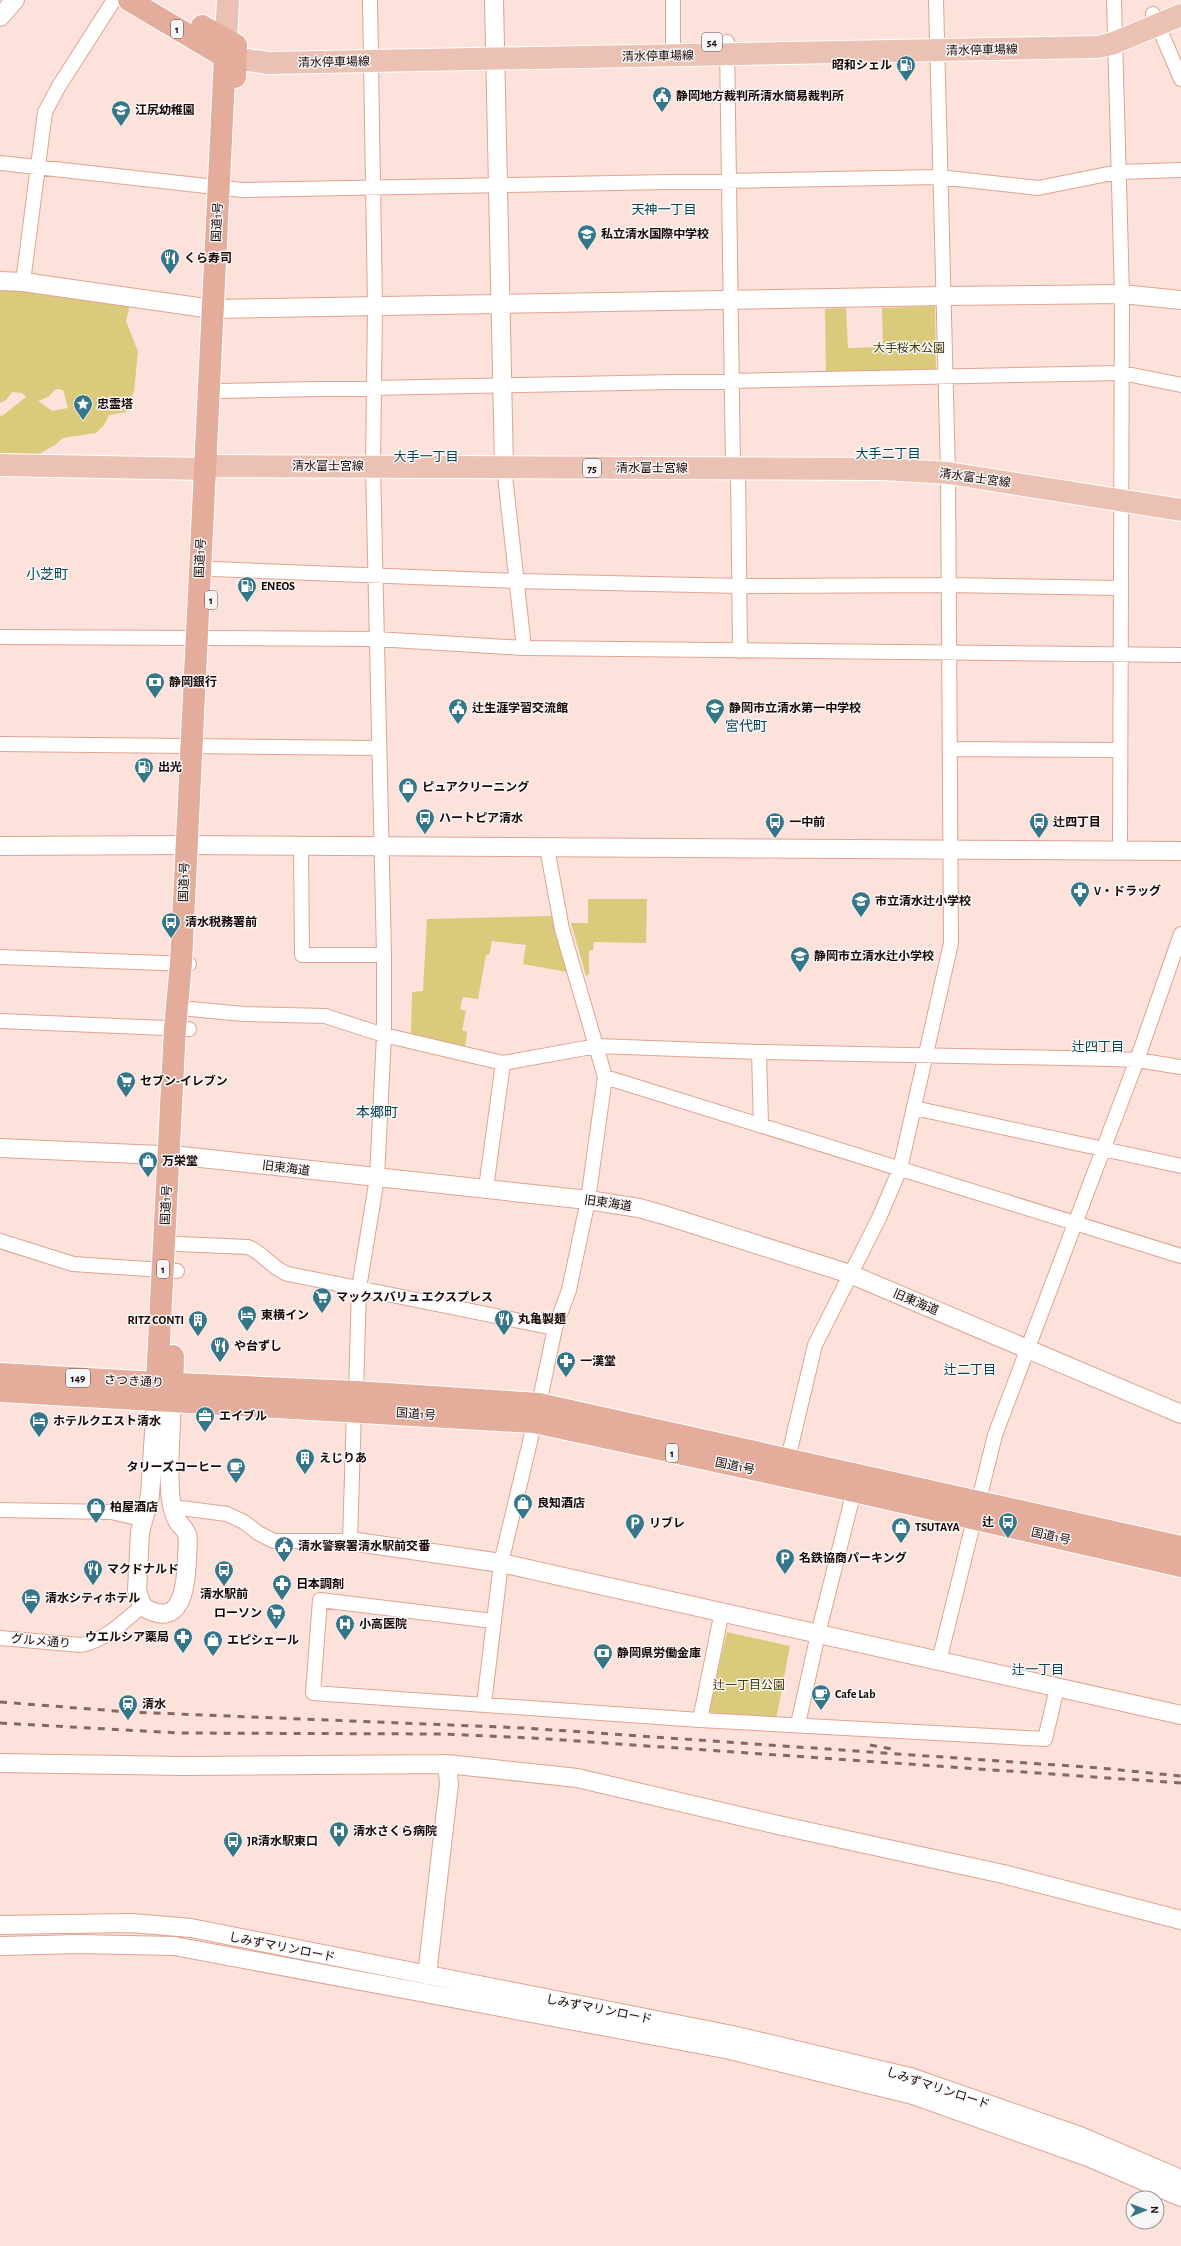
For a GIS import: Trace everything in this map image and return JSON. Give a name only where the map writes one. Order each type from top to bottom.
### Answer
[{"type":"highway","name":"1","points":[[129,0],[231,50]]},
{"type":"highway","name":"1","points":[[158,0],[231,50]]},
{"type":"highway","name":"国道1号","points":[[231,50],[186,964],[185,1022],[175,1155],[164,1392],[355,1401],[536,1413],[976,1510],[1181,1566]]},
{"type":"highway","name":"国道1号","points":[[202,638],[212,569],[211,468],[220,391],[218,309]]},
{"type":"highway","name":"国道1号","points":[[170,1271],[178,1244],[175,1155]]},
{"type":"highway","name":"さつき通り","points":[[0,1374],[164,1392]]},
{"type":"highway","name":"さつき通り","points":[[0,1391],[164,1392]]},
{"type":"highway","name":"国道1号","points":[[786,1468],[854,1491],[976,1510],[1181,1547]]},
{"type":"main road","points":[[228,0],[231,50]]},
{"type":"main road","points":[[231,50],[238,0]]},
{"type":"main road","name":"清水停車場線","points":[[1155,20],[1181,2]]},
{"type":"main road","name":"清水停車場線","points":[[231,50],[370,55],[937,45],[1097,35],[1114,36],[1155,20],[1181,16]]},
{"type":"main road","name":"清水停車場線","points":[[495,53],[673,44],[726,48]]},
{"type":"main road","name":"清水富士宮線","points":[[0,465],[211,468],[373,466],[883,469],[948,473],[1181,510]]},
{"type":"street","points":[[0,17],[15,0]]},
{"type":"street","points":[[23,282],[39,168],[45,112],[59,86],[114,0]]},
{"type":"street","points":[[350,1541],[359,1288],[377,1178],[384,1035],[384,955],[378,748],[373,466],[376,306],[370,0]]},
{"type":"street","points":[[494,0],[504,467],[524,648]]},
{"type":"street","points":[[673,0],[673,44]]},
{"type":"street","points":[[786,1468],[815,1345],[879,1218],[900,1169],[951,943],[951,749],[948,473],[936,0]]},
{"type":"street","points":[[1114,0],[1122,294],[1120,850]]},
{"type":"street","points":[[1155,20],[1181,79]]},
{"type":"street","points":[[726,48],[730,299],[740,586],[740,651]]},
{"type":"street","points":[[0,163],[224,189],[940,177],[1038,188],[1118,172],[1181,170]]},
{"type":"street","points":[[0,281],[23,282],[218,309],[730,299],[1122,294],[1181,300]]},
{"type":"street","points":[[220,391],[375,386],[732,381],[1122,373],[1181,385]]},
{"type":"street","points":[[212,569],[517,581],[740,586],[949,585],[1121,588]]},
{"type":"street","points":[[0,637],[376,640],[524,648],[1181,655]]},
{"type":"street","points":[[0,744],[378,748]]},
{"type":"street","points":[[951,749],[1120,750]]},
{"type":"street","points":[[0,846],[192,845],[547,848],[951,848],[1181,851]]},
{"type":"street","points":[[301,846],[302,955],[384,955]]},
{"type":"street","points":[[484,1704],[501,1563],[555,1328],[569,1290],[588,1200],[605,1077],[562,929],[547,848]]},
{"type":"street","points":[[939,1661],[995,1435],[1074,1222],[1178,952],[1181,934]]},
{"type":"street","points":[[0,957],[186,964]]},
{"type":"street","points":[[0,1021],[185,1022],[244,1014],[326,1016],[384,1035],[503,1063],[597,1046],[759,1052],[925,1054],[1137,1060],[1181,1067]]},
{"type":"street","points":[[759,1052],[761,1126]]},
{"type":"street","points":[[486,1188],[503,1063]]},
{"type":"street","points":[[605,1077],[1181,1256]]},
{"type":"street","points":[[914,1108],[1181,1166]]},
{"type":"street","name":"旧東海道","points":[[0,1148],[175,1155],[377,1178],[486,1188],[588,1200],[639,1208],[664,1214],[850,1274],[1181,1414]]},
{"type":"street","points":[[0,1241],[72,1264],[170,1271]]},
{"type":"street","points":[[178,1244],[248,1247],[256,1250],[280,1271],[555,1328]]},
{"type":"street","points":[[164,1392],[170,1490],[173,1507],[178,1521],[187,1534],[184,1596],[180,1604],[170,1613],[156,1613],[142,1606],[137,1590],[140,1532],[142,1519],[150,1496],[164,1392]]},
{"type":"street","points":[[798,1724],[818,1634],[854,1491]]},
{"type":"street","points":[[173,1507],[227,1514],[244,1522],[258,1533],[274,1541],[350,1541],[501,1563],[722,1611],[818,1634],[1181,1715]]},
{"type":"street","points":[[0,1510],[111,1512],[142,1519]]},
{"type":"street","points":[[493,1621],[320,1600],[313,1693],[700,1720],[798,1724],[1045,1739],[1057,1688]]},
{"type":"street","name":"グルメ通り","points":[[0,1638],[81,1645],[92,1643],[110,1634],[142,1606]]},
{"type":"street","points":[[700,1720],[722,1611]]},
{"type":"street","points":[[0,1763],[177,1766],[448,1764],[577,1778],[778,1825],[997,1872],[1181,1920]]},
{"type":"street","points":[[427,1976],[449,1784],[448,1764]]},
{"type":"street","name":"しみずマリンロード","points":[[0,1925],[131,1923],[191,1928],[427,1976],[732,2035],[910,2077],[1080,2136],[1181,2179]]},
{"type":"street","name":"しみずマリンロード","points":[[0,1946],[86,1944],[174,1946],[730,2050],[913,2095],[1088,2157],[1181,2198]]},
{"type":"green space","points":[[0,281],[128,298],[129,309],[126,321],[138,352],[134,391],[126,412],[109,415],[104,425],[96,433],[63,438],[55,445],[32,458],[0,457],[0,415],[2,416],[26,397],[22,393],[12,392],[6,400],[0,403]],"holes":[[[56,389],[63,390],[68,408],[52,411],[38,401],[48,397]]]},
{"type":"green space","name":"大手桜木公園","points":[[935,306],[936,373],[826,377],[825,309],[846,308],[848,348],[883,347],[882,308]]},
{"type":"green space","points":[[588,899],[647,899],[646,943],[594,942],[593,950],[589,951],[589,974],[586,976],[571,923],[588,923]]},
{"type":"green space","points":[[552,916],[567,972],[523,964],[526,945],[492,941],[489,955],[486,955],[478,999],[463,997],[460,1009],[466,1011],[462,1030],[467,1032],[465,1048],[411,1035],[412,992],[423,991],[427,919]]},
{"type":"green space","name":"辻一丁目公園","points":[[727,1632],[790,1646],[776,1720],[713,1716],[709,1709]]},
{"type":"railway","points":[[0,1702],[129,1712],[525,1728],[1100,1768],[1181,1776]]},
{"type":"railway","points":[[0,1723],[179,1733],[442,1734],[533,1738],[1181,1783]]},
{"type":"railway","points":[[870,1745],[892,1749]]},
{"type":"place","name":"昭和シェル","points":[[906,82]]},
{"type":"place","name":"静岡地方裁判所清水簡易裁判所","points":[[662,113]]},
{"type":"place","name":"江尻幼稚園","points":[[121,127]]},
{"type":"place","name":"私立清水国際中学校","points":[[587,251]]},
{"type":"place","name":"くら寿司","points":[[170,275]]},
{"type":"place","name":"忠霊塔","points":[[83,421]]},
{"type":"place","name":"ENEOS","points":[[247,603]]},
{"type":"place","name":"静岡銀行","points":[[155,699]]},
{"type":"place","name":"辻生涯学習交流館","points":[[458,725]]},
{"type":"place","name":"静岡市立清水第一中学校","points":[[715,725]]},
{"type":"place","name":"出光","points":[[144,784]]},
{"type":"place","name":"ピュアクリーニング","points":[[408,804]]},
{"type":"place","name":"ハートピア清水","points":[[425,835]]},
{"type":"place","name":"一中前","points":[[775,839]]},
{"type":"place","name":"辻四丁目","points":[[1039,839]]},
{"type":"place","name":"V・ドラッグ","points":[[1080,908]]},
{"type":"place","name":"市立清水辻小学校","points":[[861,918]]},
{"type":"place","name":"清水税務署前","points":[[171,939]]},
{"type":"place","name":"静岡市立清水辻小学校","points":[[800,973]]},
{"type":"place","name":"セブン-イレブン","points":[[126,1098]]},
{"type":"place","name":"万栄堂","points":[[148,1178]]},
{"type":"place","name":"マックスバリュ エクスプレス","points":[[322,1314]]},
{"type":"place","name":"東横イン","points":[[247,1332]]},
{"type":"place","name":"丸亀製麺","points":[[504,1336]]},
{"type":"place","name":"RITZ CONTI","points":[[198,1337]]},
{"type":"place","name":"や台ずし","points":[[220,1363]]},
{"type":"place","name":"一漢堂","points":[[566,1378]]},
{"type":"place","name":"エイブル","points":[[205,1433]]},
{"type":"place","name":"ホテルクエスト清水","points":[[39,1438]]},
{"type":"place","name":"えじりあ","points":[[305,1475]]},
{"type":"place","name":"タリーズコーヒー","points":[[236,1484]]},
{"type":"place","name":"良知酒店","points":[[523,1520]]},
{"type":"place","name":"柏屋酒店","points":[[96,1524]]},
{"type":"place","name":"辻","points":[[1008,1539]]},
{"type":"place","name":"リブレ","points":[[635,1540]]},
{"type":"place","name":"TSUTAYA","points":[[901,1544]]},
{"type":"place","name":"清水警察署清水駅前交番","points":[[284,1563]]},
{"type":"place","name":"名鉄協商パーキング","points":[[785,1575]]},
{"type":"place","name":"マクドナルド","points":[[93,1586]]},
{"type":"place","name":"清水駅前","points":[[224,1587]]},
{"type":"place","name":"日本調剤","points":[[282,1601]]},
{"type":"place","name":"清水シティホテル","points":[[31,1615]]},
{"type":"place","name":"ローソン","points":[[276,1630]]},
{"type":"place","name":"小高医院","points":[[345,1641]]},
{"type":"place","name":"ウエルシア薬局","points":[[183,1654]]},
{"type":"place","name":"エピシェール","points":[[213,1657]]},
{"type":"place","name":"静岡県労働金庫","points":[[603,1670]]},
{"type":"place","name":"Cafe Lab","points":[[821,1711]]},
{"type":"place","name":"清水","points":[[128,1721]]},
{"type":"place","name":"清水さくら病院","points":[[339,1848]]},
{"type":"place","name":"JR清水駅東口","points":[[233,1858]]},
{"type":"district","name":"天神一丁目","points":[[664,209]]},
{"type":"district","name":"大手二丁目","points":[[888,453]]},
{"type":"district","name":"大手一丁目","points":[[426,456]]},
{"type":"district","name":"小芝町","points":[[47,574]]},
{"type":"district","name":"宮代町","points":[[746,726]]},
{"type":"district","name":"辻四丁目","points":[[1098,1046]]},
{"type":"district","name":"本郷町","points":[[377,1112]]},
{"type":"district","name":"辻二丁目","points":[[970,1369]]},
{"type":"district","name":"辻一丁目","points":[[1038,1669]]}]
